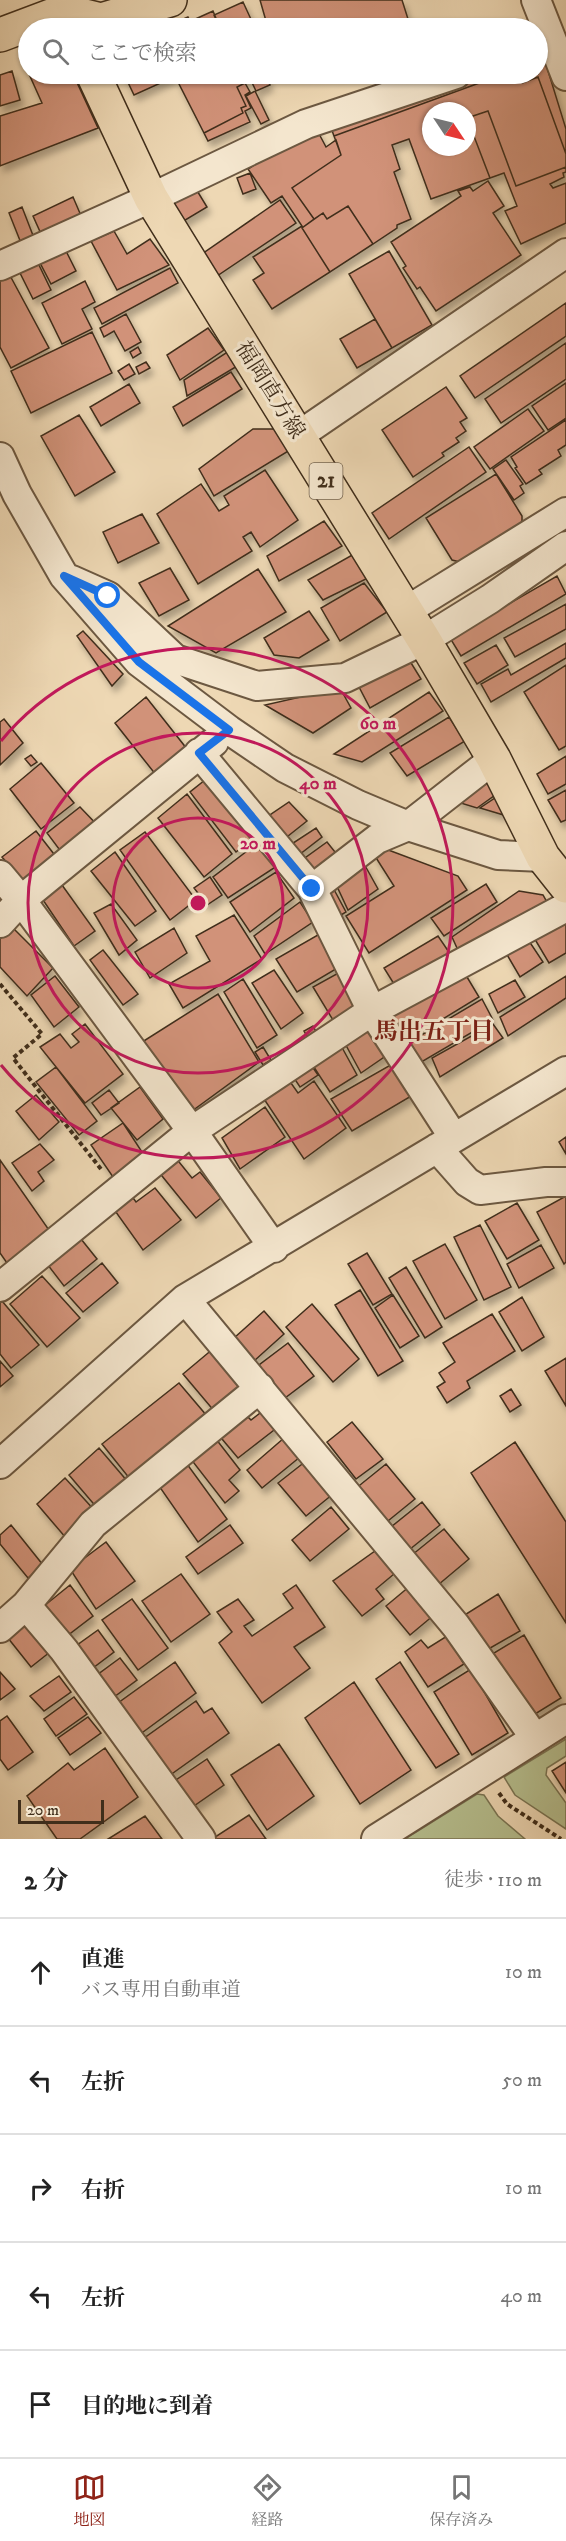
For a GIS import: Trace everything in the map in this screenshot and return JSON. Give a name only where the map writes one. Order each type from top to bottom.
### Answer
[{"type":"main road","points":[[108,18],[170,0]]},
{"type":"main road","points":[[50,18],[65,13],[91,18]]},
{"type":"main road","points":[[0,35],[18,29]]},
{"type":"main road","name":"福岡直方線","points":[[98,84],[151,198],[424,640],[494,759],[543,857],[566,886]]},
{"type":"street","points":[[536,0],[540,18]]},
{"type":"street","points":[[548,46],[566,76]]},
{"type":"street","points":[[0,266],[151,198],[306,124],[426,84]]},
{"type":"street","points":[[298,436],[566,253]]},
{"type":"street","points":[[0,457],[17,494],[64,576],[139,662],[229,730],[285,768],[358,805],[408,826],[498,855],[543,857]]},
{"type":"street","points":[[406,611],[566,512]]},
{"type":"street","points":[[64,576],[108,596],[175,659],[257,686],[345,678],[424,640],[490,599],[566,546]]},
{"type":"street","points":[[0,923],[21,900],[229,730]]},
{"type":"street","points":[[199,753],[312,889],[372,1011],[467,1182],[480,1190],[546,1182],[566,1182]]},
{"type":"street","points":[[312,889],[377,839],[408,826],[494,759]]},
{"type":"street","points":[[0,875],[192,1131],[274,1248]]},
{"type":"street","points":[[0,1287],[192,1131],[372,1011],[566,907]]},
{"type":"street","points":[[0,1464],[185,1299],[274,1248],[566,1071]]},
{"type":"street","points":[[185,1299],[456,1626],[535,1738]]},
{"type":"street","points":[[0,1628],[26,1605],[93,1524],[260,1388]]},
{"type":"street","points":[[26,1605],[64,1650],[201,1839]]},
{"type":"street","points":[[376,1839],[566,1719]]},
{"type":"path","points":[[0,984],[42,1034],[13,1058],[118,1191]]},
{"type":"path","points":[[484,1771],[507,1804],[561,1839]]},
{"type":"green space","points":[[566,1739],[566,1756],[547,1768],[546,1775],[566,1803],[566,1829],[515,1795],[504,1777]]},
{"type":"green space","points":[[477,1794],[484,1795],[498,1816],[525,1839],[405,1839]]},
{"type":"building","points":[[260,0],[402,0],[408,18],[265,18]]},
{"type":"building","points":[[243,2],[250,18],[215,18],[214,15]]},
{"type":"building","points":[[213,11],[216,18],[198,18]]},
{"type":"building","points":[[12,71],[20,100],[0,106],[0,75]]},
{"type":"building","points":[[548,71],[566,129],[566,154],[541,84],[548,84]]},
{"type":"building","points":[[33,84],[78,84],[98,128],[0,166],[0,116],[42,103]]},
{"type":"building","points":[[129,84],[158,84],[134,95]]},
{"type":"building","points":[[179,84],[243,84],[237,87],[246,106],[241,108],[243,113],[204,133]]},
{"type":"building","points":[[246,84],[250,92],[245,95],[251,108],[245,111],[250,122],[208,141],[204,133],[243,113],[241,108],[246,106],[237,87]]},
{"type":"building","points":[[253,84],[270,85],[256,91]]},
{"type":"building","points":[[443,84],[477,84],[422,102],[334,136],[330,125]]},
{"type":"building","points":[[477,84],[541,84],[566,154],[566,167],[516,186],[488,111],[476,115],[476,102],[427,102]]},
{"type":"building","points":[[255,91],[269,120],[261,124],[246,96]]},
{"type":"building","points":[[422,104],[422,156],[476,156],[476,141],[490,178],[431,199],[409,139],[392,145],[400,169],[394,172],[411,219],[397,225],[397,228],[373,244],[348,206],[327,219],[323,213],[314,219],[292,188],[341,155],[334,136]]},
{"type":"building","points":[[488,111],[516,186],[566,167],[564,177],[550,184],[553,188],[566,183],[566,223],[521,244],[505,211],[517,206],[504,173],[490,178],[476,141],[476,115]]},
{"type":"building","points":[[317,130],[326,147],[336,140],[341,155],[292,188],[314,219],[302,228],[330,272],[272,309],[253,280],[264,273],[253,257],[302,226],[282,196],[271,203],[248,169],[291,141]]},
{"type":"building","points":[[250,173],[256,189],[243,194],[237,178]]},
{"type":"building","points":[[488,181],[504,206],[493,213],[521,255],[436,311],[420,287],[417,289],[403,268],[406,266],[391,242],[461,196],[458,191],[470,187],[473,191]]},
{"type":"building","points":[[193,184],[207,207],[182,222],[168,199]]},
{"type":"building","points":[[73,197],[82,218],[42,236],[33,216]]},
{"type":"building","points":[[280,200],[296,223],[217,276],[202,254]]},
{"type":"building","points":[[348,206],[373,244],[330,272],[302,228],[323,213],[327,219]]},
{"type":"building","points":[[22,207],[34,238],[21,243],[9,213]]},
{"type":"building","points":[[114,231],[127,254],[150,239],[169,265],[117,290],[91,241]]},
{"type":"building","points":[[63,245],[76,271],[51,284],[38,259]]},
{"type":"building","points":[[389,251],[432,325],[392,348],[349,274]]},
{"type":"building","points":[[37,261],[51,290],[33,299],[19,271]]},
{"type":"building","points":[[170,268],[178,283],[102,324],[94,308]]},
{"type":"building","points":[[7,270],[49,348],[11,368],[0,347],[0,274]]},
{"type":"building","points":[[85,281],[95,302],[82,309],[92,329],[62,344],[42,303]]},
{"type":"building","points":[[566,303],[566,336],[475,398],[460,376]]},
{"type":"building","points":[[126,314],[141,342],[125,351],[114,331],[104,337],[100,328]]},
{"type":"building","points":[[375,319],[392,348],[357,368],[340,339]]},
{"type":"building","points":[[208,328],[224,350],[180,380],[167,355]]},
{"type":"building","points":[[92,332],[112,373],[31,413],[11,371]]},
{"type":"building","points":[[566,343],[566,379],[501,423],[485,399]]},
{"type":"building","points":[[138,347],[141,353],[133,358],[130,352]]},
{"type":"building","points":[[229,351],[239,365],[187,396],[184,380]]},
{"type":"building","points":[[146,362],[150,368],[139,374],[136,367]]},
{"type":"building","points":[[129,364],[135,374],[124,380],[118,371]]},
{"type":"building","points":[[231,372],[242,389],[183,426],[173,407]]},
{"type":"building","points":[[566,383],[566,418],[548,430],[532,406]]},
{"type":"building","points":[[129,384],[140,403],[101,426],[90,407]]},
{"type":"building","points":[[446,387],[467,418],[460,422],[466,431],[456,438],[459,442],[442,453],[444,456],[413,477],[382,430]]},
{"type":"building","points":[[528,409],[544,431],[490,469],[474,447]]},
{"type":"building","points":[[79,415],[115,472],[75,496],[41,436]]},
{"type":"building","points":[[566,420],[566,445],[558,450],[561,456],[539,470],[542,474],[526,484],[515,468],[517,467],[511,457]]},
{"type":"building","points":[[253,429],[276,429],[290,450],[214,496],[199,469]]},
{"type":"building","points":[[469,447],[486,472],[389,539],[372,513]]},
{"type":"building","points":[[506,460],[523,484],[520,486],[524,493],[514,500],[493,469]]},
{"type":"building","points":[[265,470],[298,520],[260,547],[251,532],[243,537],[252,551],[198,584],[157,514],[201,484],[219,511],[229,505],[224,496]]},
{"type":"building","points":[[496,474],[522,516],[522,524],[460,562],[452,560],[426,518]]},
{"type":"building","points":[[142,514],[159,543],[118,563],[103,532]]},
{"type":"building","points":[[324,521],[342,546],[279,581],[267,556]]},
{"type":"building","points":[[354,554],[370,577],[323,600],[308,580]]},
{"type":"building","points":[[170,568],[189,600],[159,616],[139,583]]},
{"type":"building","points":[[258,569],[286,612],[216,653],[168,626]]},
{"type":"building","points":[[557,576],[566,594],[461,656],[450,638]]},
{"type":"building","points":[[364,583],[387,612],[340,641],[321,608]]},
{"type":"building","points":[[566,604],[566,629],[515,657],[504,638]]},
{"type":"building","points":[[309,611],[329,640],[299,658],[274,655],[264,638]]},
{"type":"building","points":[[83,631],[123,674],[112,686],[77,636]]},
{"type":"building","points":[[566,643],[566,658],[491,702],[481,684],[508,669],[511,675]]},
{"type":"building","points":[[496,645],[508,665],[477,684],[464,663]]},
{"type":"building","points":[[408,658],[421,679],[370,708],[358,685]]},
{"type":"building","points":[[566,665],[566,746],[559,750],[524,692]]},
{"type":"building","points":[[340,688],[351,708],[313,733],[265,705]]},
{"type":"building","points":[[429,692],[443,711],[362,762],[334,754]]},
{"type":"building","points":[[146,697],[187,749],[156,775],[115,723]]},
{"type":"building","points":[[449,717],[465,741],[407,776],[390,753]]},
{"type":"building","points":[[4,719],[23,743],[0,765],[0,722]]},
{"type":"building","points":[[31,755],[37,762],[31,766],[25,759]]},
{"type":"building","points":[[566,756],[566,784],[548,794],[537,774]]},
{"type":"building","points":[[41,763],[74,803],[41,829],[10,789]]},
{"type":"building","points":[[488,775],[498,793],[477,808],[454,801]]},
{"type":"building","points":[[210,776],[256,836],[236,852],[190,792]]},
{"type":"building","points":[[566,790],[566,820],[561,822],[548,800]]},
{"type":"building","points":[[187,794],[232,854],[204,877],[158,818]]},
{"type":"building","points":[[498,796],[507,816],[480,808]]},
{"type":"building","points":[[289,802],[307,821],[283,840],[264,819]]},
{"type":"building","points":[[80,807],[100,828],[65,857],[47,833]]},
{"type":"building","points":[[316,828],[322,837],[295,858],[287,847]]},
{"type":"building","points":[[36,831],[57,858],[26,885],[2,857]]},
{"type":"building","points":[[145,832],[196,900],[170,920],[120,850]]},
{"type":"building","points":[[259,842],[277,866],[228,898],[213,877]]},
{"type":"building","points":[[327,842],[339,857],[310,878],[298,863]]},
{"type":"building","points":[[383,848],[458,876],[467,890],[369,953],[346,916],[394,886],[373,853]]},
{"type":"building","points":[[115,852],[156,911],[135,926],[91,871]]},
{"type":"building","points":[[363,862],[378,889],[348,910],[334,880]]},
{"type":"building","points":[[276,872],[294,898],[250,932],[230,902]]},
{"type":"building","points":[[210,877],[222,895],[207,905],[194,888]]},
{"type":"building","points":[[331,884],[346,912],[333,920],[319,892]]},
{"type":"building","points":[[486,884],[497,902],[444,936],[431,918]]},
{"type":"building","points":[[62,885],[95,931],[74,946],[41,897]]},
{"type":"building","points":[[519,891],[543,895],[548,904],[462,959],[452,937]]},
{"type":"building","points":[[300,902],[313,922],[265,954],[254,936]]},
{"type":"building","points":[[111,904],[137,940],[119,955],[94,913]]},
{"type":"building","points":[[234,915],[262,959],[183,1008],[169,984],[210,961],[196,936]]},
{"type":"building","points":[[566,920],[566,953],[549,963],[533,936]]},
{"type":"building","points":[[11,926],[53,968],[27,996],[0,967],[0,939]]},
{"type":"building","points":[[174,928],[187,953],[150,978],[135,952]]},
{"type":"building","points":[[323,932],[341,966],[297,992],[276,959]]},
{"type":"building","points":[[438,936],[455,961],[399,992],[384,968]]},
{"type":"building","points":[[529,941],[543,962],[520,977],[506,953]]},
{"type":"building","points":[[103,950],[138,994],[123,1005],[90,960]]},
{"type":"building","points":[[274,970],[303,1013],[281,1029],[252,983]]},
{"type":"building","points":[[342,971],[362,1008],[336,1025],[313,987]]},
{"type":"building","points":[[464,972],[479,997],[405,1042],[386,1017]]},
{"type":"building","points":[[55,976],[79,1007],[54,1027],[31,995]]},
{"type":"building","points":[[566,976],[566,998],[508,1036],[500,1017]]},
{"type":"building","points":[[243,979],[277,1035],[257,1048],[224,992]]},
{"type":"building","points":[[515,980],[525,997],[498,1013],[489,994]]},
{"type":"building","points":[[218,994],[259,1062],[192,1111],[139,1044]]},
{"type":"building","points":[[482,999],[493,1020],[418,1064],[408,1043]]},
{"type":"building","points":[[369,1019],[390,1053],[361,1073],[342,1038]]},
{"type":"building","points":[[85,1024],[123,1074],[85,1103],[40,1047],[60,1034],[71,1048],[79,1042],[72,1034]]},
{"type":"building","points":[[493,1024],[503,1038],[440,1077],[432,1058]]},
{"type":"building","points":[[313,1026],[318,1035],[309,1040],[304,1031]]},
{"type":"building","points":[[339,1042],[357,1075],[330,1092],[310,1061]]},
{"type":"building","points":[[263,1047],[271,1060],[263,1065],[255,1052]]},
{"type":"building","points":[[307,1059],[318,1075],[300,1087],[290,1072]]},
{"type":"building","points":[[394,1063],[413,1095],[352,1131],[331,1099]]},
{"type":"building","points":[[56,1067],[97,1121],[79,1135],[36,1082]]},
{"type":"building","points":[[286,1076],[298,1093],[314,1081],[346,1128],[304,1159],[260,1093]]},
{"type":"building","points":[[140,1087],[163,1119],[137,1140],[111,1108]]},
{"type":"building","points":[[109,1090],[119,1103],[101,1115],[92,1103]]},
{"type":"building","points":[[36,1095],[59,1122],[39,1140],[16,1111]]},
{"type":"building","points":[[265,1107],[285,1137],[240,1169],[222,1138]]},
{"type":"building","points":[[123,1123],[144,1155],[113,1177],[91,1145]]},
{"type":"building","points":[[566,1137],[566,1154],[559,1142]]},
{"type":"building","points":[[40,1144],[54,1160],[38,1172],[44,1181],[32,1191],[12,1163]]},
{"type":"building","points":[[175,1157],[192,1178],[200,1172],[221,1198],[196,1218],[158,1171]]},
{"type":"building","points":[[0,1160],[49,1230],[7,1263],[0,1253]]},
{"type":"building","points":[[155,1188],[181,1220],[143,1250],[113,1208],[131,1195],[136,1202]]},
{"type":"building","points":[[566,1196],[566,1262],[564,1264],[537,1212]]},
{"type":"building","points":[[517,1203],[539,1240],[507,1259],[485,1221]]},
{"type":"building","points":[[480,1225],[511,1287],[484,1300],[454,1237]]},
{"type":"building","points":[[77,1234],[97,1259],[64,1286],[44,1260]]},
{"type":"building","points":[[445,1244],[477,1300],[445,1319],[413,1261]]},
{"type":"building","points":[[541,1245],[554,1268],[519,1288],[507,1264]]},
{"type":"building","points":[[367,1253],[392,1294],[373,1305],[348,1264]]},
{"type":"building","points":[[102,1263],[118,1283],[83,1312],[66,1293]]},
{"type":"building","points":[[406,1267],[442,1327],[425,1338],[389,1278]]},
{"type":"building","points":[[42,1276],[80,1318],[47,1347],[10,1304]]},
{"type":"building","points":[[360,1290],[403,1361],[378,1376],[335,1305]]},
{"type":"building","points":[[393,1295],[419,1336],[400,1348],[375,1308]]},
{"type":"building","points":[[522,1297],[544,1337],[522,1351],[499,1312]]},
{"type":"building","points":[[2,1301],[39,1345],[11,1368],[0,1354],[0,1303]]},
{"type":"building","points":[[312,1304],[359,1359],[333,1382],[286,1327]]},
{"type":"building","points":[[264,1311],[284,1334],[254,1361],[234,1338]]},
{"type":"building","points":[[492,1314],[515,1351],[467,1381],[470,1388],[447,1403],[437,1387],[445,1382],[439,1373],[455,1362],[443,1343]]},
{"type":"building","points":[[288,1343],[314,1376],[285,1398],[259,1365]]},
{"type":"building","points":[[214,1348],[244,1387],[215,1412],[183,1374]]},
{"type":"building","points":[[566,1358],[566,1406],[545,1371]]},
{"type":"building","points":[[0,1361],[13,1376],[0,1387]]},
{"type":"building","points":[[179,1383],[207,1416],[130,1479],[102,1444]]},
{"type":"building","points":[[511,1389],[521,1405],[510,1412],[500,1396]]},
{"type":"building","points":[[264,1410],[278,1427],[238,1458],[217,1433],[243,1412],[251,1420]]},
{"type":"building","points":[[352,1422],[383,1459],[356,1479],[327,1442]]},
{"type":"building","points":[[284,1438],[300,1457],[262,1488],[247,1470]]},
{"type":"building","points":[[216,1439],[240,1470],[229,1480],[239,1491],[225,1503],[190,1458]]},
{"type":"building","points":[[515,1442],[566,1522],[566,1623],[471,1473]]},
{"type":"building","points":[[99,1448],[128,1482],[98,1509],[69,1475]]},
{"type":"building","points":[[306,1461],[333,1494],[306,1516],[278,1483]]},
{"type":"building","points":[[187,1464],[227,1519],[198,1542],[159,1486]]},
{"type":"building","points":[[386,1464],[415,1499],[383,1525],[355,1489]]},
{"type":"building","points":[[65,1478],[96,1512],[66,1538],[37,1504]]},
{"type":"building","points":[[422,1502],[440,1525],[404,1554],[386,1531]]},
{"type":"building","points":[[331,1507],[349,1529],[310,1561],[292,1540]]},
{"type":"building","points":[[11,1525],[43,1565],[28,1578],[0,1544],[0,1535]]},
{"type":"building","points":[[230,1525],[243,1543],[198,1574],[186,1557]]},
{"type":"building","points":[[444,1529],[469,1559],[432,1590],[407,1559]]},
{"type":"building","points":[[106,1542],[135,1581],[96,1609],[70,1569]]},
{"type":"building","points":[[375,1551],[394,1574],[376,1589],[384,1599],[362,1616],[333,1581]]},
{"type":"building","points":[[181,1574],[210,1614],[171,1642],[142,1601]]},
{"type":"building","points":[[70,1585],[93,1616],[63,1639],[39,1610]]},
{"type":"building","points":[[296,1585],[325,1627],[294,1647],[310,1668],[262,1703],[219,1643],[232,1632],[217,1612],[238,1599],[254,1620],[244,1626],[252,1636],[293,1608],[283,1594]]},
{"type":"building","points":[[410,1586],[434,1615],[410,1635],[386,1606]]},
{"type":"building","points":[[498,1594],[520,1631],[485,1651],[463,1616]]},
{"type":"building","points":[[132,1599],[168,1648],[138,1670],[102,1620]]},
{"type":"building","points":[[22,1618],[50,1652],[31,1667],[4,1633]]},
{"type":"building","points":[[98,1630],[114,1652],[89,1671],[73,1648]]},
{"type":"building","points":[[524,1635],[561,1698],[527,1719],[489,1656]]},
{"type":"building","points":[[447,1636],[464,1664],[428,1687],[405,1652],[421,1640],[428,1648]]},
{"type":"building","points":[[120,1658],[137,1680],[114,1697],[97,1675]]},
{"type":"building","points":[[175,1662],[196,1693],[139,1735],[118,1703]]},
{"type":"building","points":[[400,1662],[459,1754],[436,1768],[376,1679]]},
{"type":"building","points":[[471,1669],[508,1733],[472,1755],[434,1692]]},
{"type":"building","points":[[0,1672],[15,1689],[0,1700]]},
{"type":"building","points":[[59,1676],[71,1692],[44,1711],[30,1696]]},
{"type":"building","points":[[354,1682],[411,1770],[360,1804],[305,1718]]},
{"type":"building","points":[[74,1697],[87,1714],[56,1736],[44,1719]]},
{"type":"building","points":[[196,1701],[204,1713],[212,1708],[229,1733],[166,1778],[140,1741]]},
{"type":"building","points":[[7,1716],[33,1752],[8,1770],[0,1759],[0,1721]]},
{"type":"building","points":[[88,1717],[101,1733],[70,1755],[58,1738]]},
{"type":"building","points":[[279,1744],[314,1796],[267,1830],[231,1775]]},
{"type":"building","points":[[105,1748],[138,1797],[80,1839],[57,1839],[27,1796],[68,1763],[74,1770]]},
{"type":"building","points":[[207,1759],[224,1785],[191,1808],[173,1782]]},
{"type":"building","points":[[566,1762],[566,1793],[552,1771]]},
{"type":"building","points":[[249,1815],[266,1839],[212,1839]]},
{"type":"building","points":[[145,1816],[162,1839],[108,1839]]},
{"type":"district","name":"馬出五丁目","points":[[434,1032]]},
{"type":"route","points":[[108,596],[64,576],[139,662],[229,730],[199,753],[312,889]]}]
